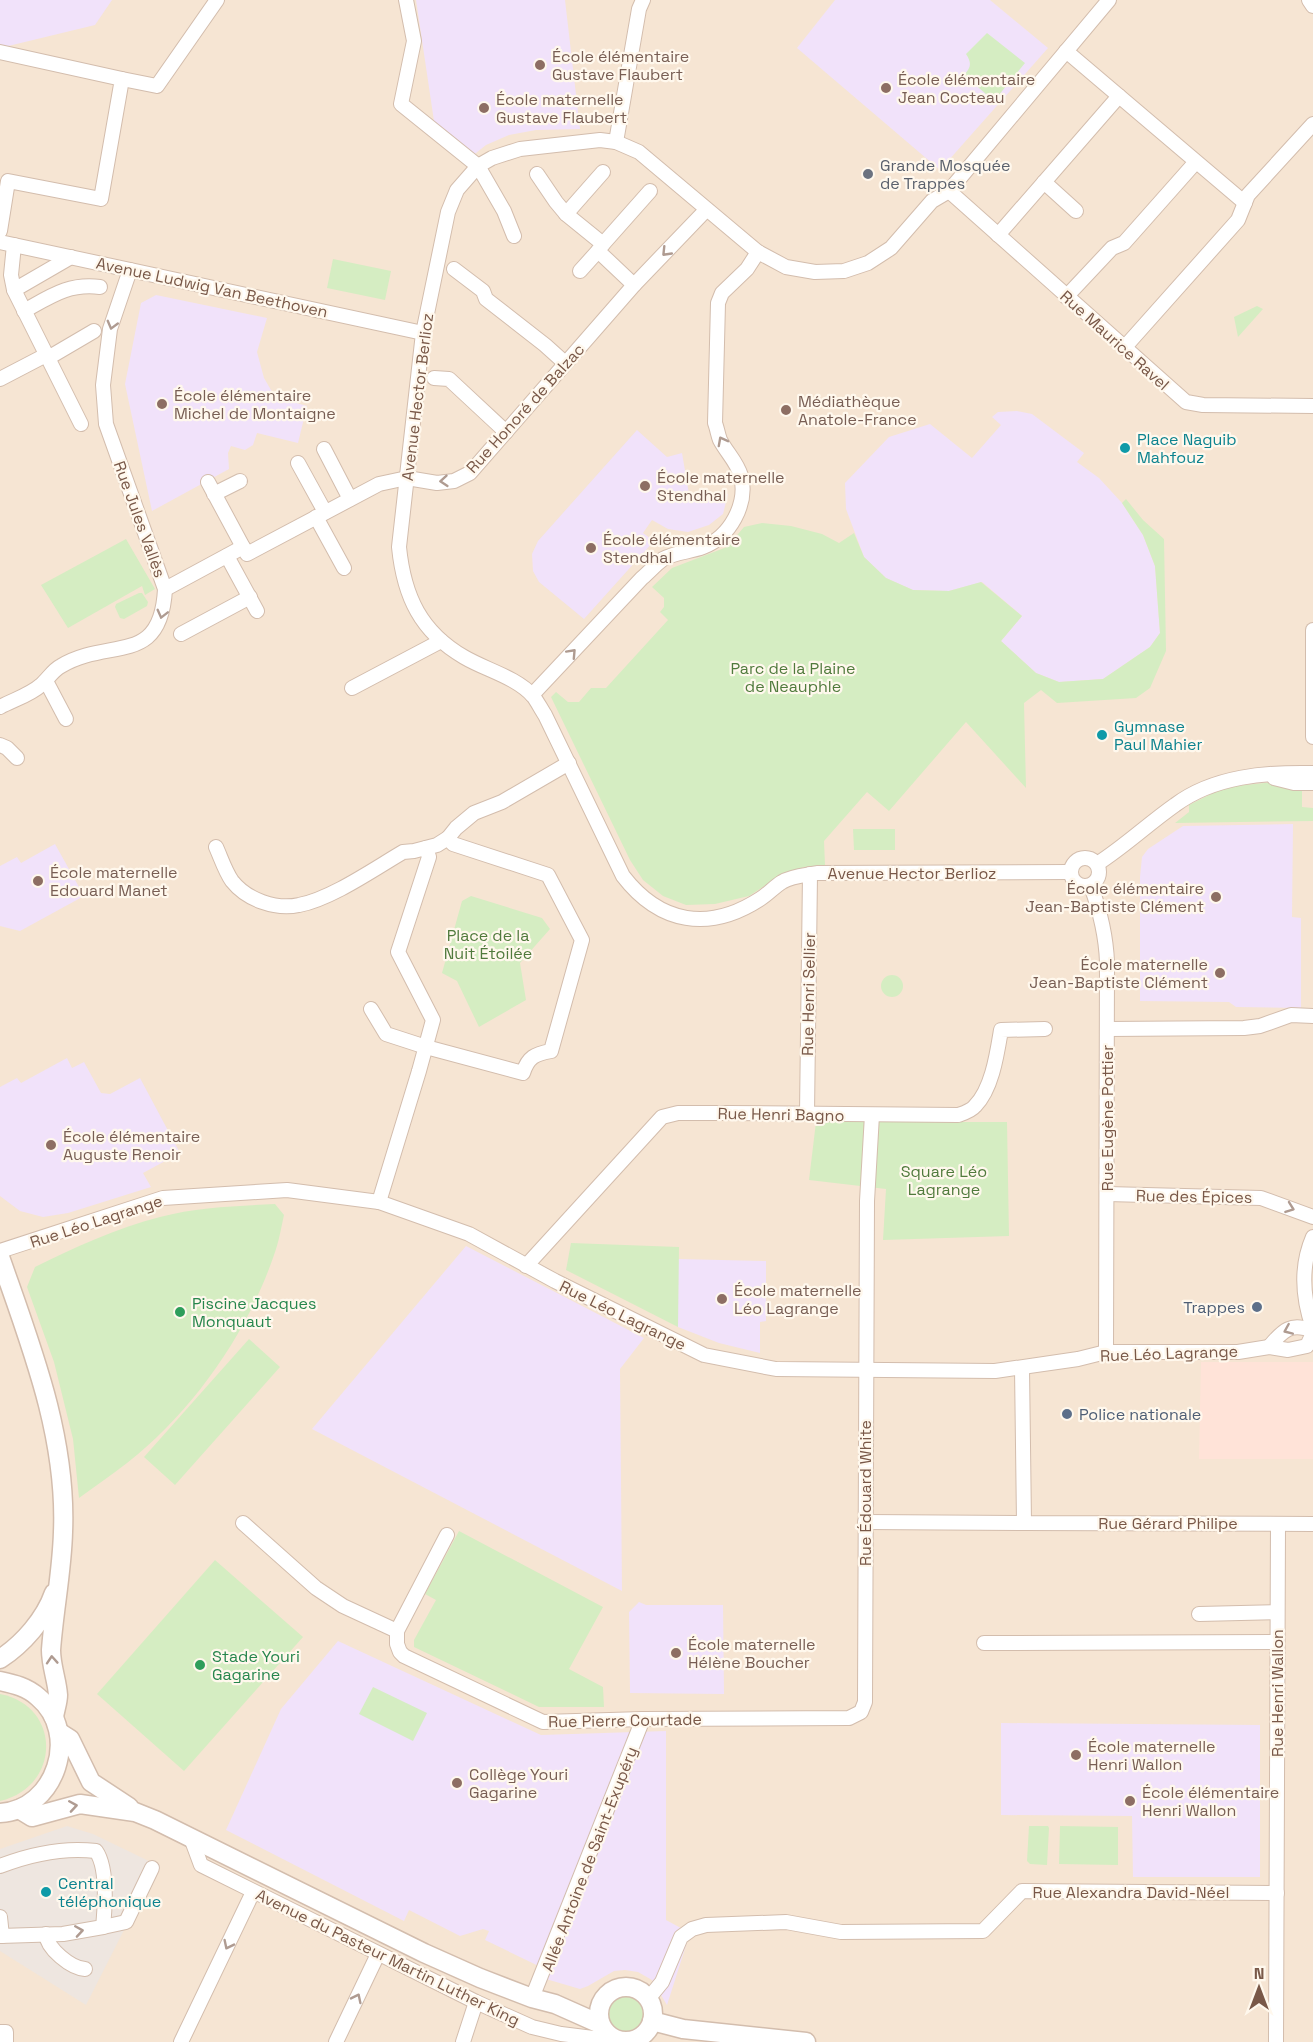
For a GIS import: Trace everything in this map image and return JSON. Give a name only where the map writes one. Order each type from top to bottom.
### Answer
[{"type":"street","points":[[0,52],[157,87],[217,0]]},
{"type":"street","points":[[406,0],[414,41],[401,104],[478,166],[504,211],[514,236]]},
{"type":"street","points":[[616,142],[642,0]]},
{"type":"street","name":"Avenue Hector Berlioz","points":[[1070,872],[810,874],[784,881],[760,899],[734,912],[708,920],[679,916],[657,908],[636,892],[623,876],[545,715],[532,695],[519,685],[464,657],[431,631],[414,607],[400,566],[399,547],[423,333],[448,212],[457,190],[478,166],[492,158],[520,149],[600,140],[616,142],[639,153],[758,252],[786,267],[815,272],[844,271],[868,263],[891,248],[932,201],[950,191],[1109,0]]},
{"type":"street","points":[[1309,0],[1313,6]]},
{"type":"street","points":[[1066,51],[1245,202]]},
{"type":"street","points":[[0,231],[4,179],[101,199],[122,79]]},
{"type":"street","points":[[998,235],[1119,96]]},
{"type":"street","points":[[1124,348],[1238,220],[1248,195],[1313,124]]},
{"type":"street","points":[[1066,297],[1112,248],[1124,243],[1194,164]]},
{"type":"street","points":[[566,214],[603,172]]},
{"type":"street","points":[[537,174],[555,202],[634,285]]},
{"type":"street","points":[[1044,182],[1076,211]]},
{"type":"street","points":[[580,271],[650,191]]},
{"type":"street","name":"Rue Maurice Ravel","points":[[950,191],[1186,402],[1203,405],[1313,406]]},
{"type":"street","name":"Rue Honoré de Balzac","points":[[407,478],[437,483],[454,481],[470,473],[634,285],[706,210]]},
{"type":"street","points":[[7,244],[14,290],[81,424]]},
{"type":"street","name":"Avenue Ludwig Van Beethoven","points":[[7,244],[423,333]]},
{"type":"street","points":[[532,695],[642,578],[662,560],[672,555],[704,547],[720,536],[734,520],[741,504],[743,487],[741,475],[736,463],[720,440],[715,423],[718,303],[722,293],[747,269],[758,252]]},
{"type":"street","points":[[14,290],[71,257]]},
{"type":"street","points":[[454,268],[483,291],[486,299],[566,363]]},
{"type":"street","name":"Rue Jules Vallès","points":[[0,707],[40,686],[59,667],[79,657],[139,644],[150,636],[159,624],[164,607],[165,589],[106,424],[103,385],[110,329],[130,270]]},
{"type":"street","points":[[24,311],[61,291],[83,285],[100,287]]},
{"type":"street","points":[[0,379],[94,331]]},
{"type":"street","points":[[434,378],[449,379],[506,432]]},
{"type":"street","points":[[324,449],[350,499]]},
{"type":"street","points":[[298,463],[344,568]]},
{"type":"street","points":[[240,481],[211,488],[247,554],[379,484],[407,478]]},
{"type":"street","points":[[170,587],[243,547]]},
{"type":"street","points":[[227,556],[257,611]]},
{"type":"street","points":[[181,634],[250,597]]},
{"type":"street","points":[[1313,630],[1313,737]]},
{"type":"street","points":[[352,688],[441,641]]},
{"type":"street","points":[[46,681],[66,719]]},
{"type":"street","points":[[0,745],[7,748],[17,758]]},
{"type":"street","points":[[216,848],[232,881],[246,893],[258,901],[297,906],[333,892],[403,852],[426,848],[448,838],[474,813],[502,802],[569,763]]},
{"type":"street","points":[[1097,864],[1177,803],[1214,785],[1230,780],[1281,772],[1313,773]]},
{"type":"street","points":[[1257,776],[1294,783],[1313,783]]},
{"type":"street","points":[[371,1009],[386,1034],[523,1073],[527,1060],[536,1054],[551,1051],[582,940],[548,875],[453,844],[448,838]]},
{"type":"street","points":[[379,1202],[433,1020],[398,952],[429,857],[426,848]]},
{"type":"street","points":[[1081,858],[1090,859],[1097,864],[1099,874],[1091,886],[1077,884],[1071,877],[1073,864],[1081,858]]},
{"type":"street","name":"Rue Henri Sellier","points":[[807,1114],[810,874]]},
{"type":"street","name":"Rue Eugène Pottier","points":[[1091,886],[1106,944],[1108,1029],[1106,1352]]},
{"type":"street","points":[[1108,1029],[1244,1028],[1260,1026],[1291,1016],[1313,1016]]},
{"type":"street","name":"Rue Henri Bagno","points":[[526,1266],[662,1117],[678,1113],[958,1115],[973,1109],[982,1098],[995,1064],[1001,1030],[1045,1029]]},
{"type":"street","name":"Rue Édouard White","points":[[865,1614],[867,1201],[872,1115]]},
{"type":"street","name":"Rue Léo Lagrange","points":[[4,1252],[163,1198],[287,1190],[379,1202],[470,1234],[526,1266],[704,1355],[776,1369],[995,1371],[1106,1352],[1238,1352],[1269,1347],[1288,1350],[1307,1346],[1313,1331]]},
{"type":"street","name":"Rue des Épices","points":[[1107,1194],[1261,1198],[1313,1217]]},
{"type":"street","points":[[1313,1237],[1308,1248],[1304,1279],[1306,1307],[1313,1331]]},
{"type":"street","points":[[4,1252],[54,1427],[62,1479],[63,1530],[51,1652],[58,1697],[56,1725],[60,1751],[57,1769],[48,1786],[35,1799],[7,1814]]},
{"type":"street","points":[[1269,1347],[1281,1332],[1300,1326],[1313,1331]]},
{"type":"street","points":[[1022,1368],[1024,1523]]},
{"type":"street","name":"Rue Gérard Philipe","points":[[865,1522],[1313,1524]]},
{"type":"street","points":[[243,1523],[316,1588],[343,1606],[397,1631],[447,1535]]},
{"type":"street","name":"Rue Henri Wallon","points":[[1276,2042],[1278,1524]]},
{"type":"street","points":[[0,1659],[26,1639],[49,1606],[60,1574]]},
{"type":"street","points":[[1199,1614],[1277,1612]]},
{"type":"street","name":"Rue Pierre Courtade","points":[[397,1631],[399,1652],[404,1656],[543,1722],[849,1718],[861,1712],[865,1702],[865,1614]]},
{"type":"street","points":[[984,1643],[1277,1642]]},
{"type":"street","name":"Avenue du Pasteur Martin Luther King","points":[[0,1681],[19,1685],[39,1698],[56,1725],[70,1739],[92,1782],[135,1812],[424,1953],[532,1998],[555,2004],[587,2004],[602,2000],[614,1990],[629,1987],[636,1989],[648,1999]]},
{"type":"street","name":"Allée Antoine de Saint-Exupéry","points":[[532,1998],[542,1978],[644,1719]]},
{"type":"street","name":"Avenue du Pasteur Martin Luther King","points":[[7,1814],[32,1817],[80,1804],[135,1812]]},
{"type":"street","name":"Avenue du Pasteur Martin Luther King","points":[[191,1838],[201,1865],[476,2002],[532,2027],[593,2038],[609,2035]]},
{"type":"street","points":[[0,1866],[38,1853],[76,1848],[96,1851],[101,1858],[104,1881],[103,1927]]},
{"type":"street","points":[[0,1917],[1,1936],[46,1935],[126,1922],[152,1868]]},
{"type":"street","name":"Rue Alexandra David-Néel","points":[[648,1999],[662,1982],[681,1937],[692,1929],[706,1926],[786,1922],[841,1932],[983,1931],[1022,1891],[1277,1893]]},
{"type":"street","points":[[181,2042],[253,1892]]},
{"type":"street","points":[[46,1935],[52,1947],[77,1969],[85,1969]]},
{"type":"street","points":[[336,2042],[378,1954]]},
{"type":"street","points":[[648,1999],[652,2006],[652,2021],[684,2029],[806,2042]]},
{"type":"street","points":[[602,2000],[598,2016],[609,2035]]},
{"type":"street","points":[[463,2042],[476,2002]]},
{"type":"street","name":"Avenue du Pasteur Martin Luther King","points":[[555,2004],[625,2042],[637,2041],[652,2021]]},
{"type":"street","points":[[0,2031],[6,2031],[6,2042]]},
{"type":"shaded area","points":[[0,0],[1313,0],[1313,2042],[0,2042]]},
{"type":"shaded area","points":[[0,0],[112,0],[95,25],[0,48]]},
{"type":"shaded area","points":[[416,0],[565,0],[580,129],[536,130],[509,135],[486,145],[471,157],[434,121]]},
{"type":"shaded area","points":[[835,0],[990,0],[1048,48],[940,170],[797,48]]},
{"type":"shaded area","name":"École élémentaire Michel de Montaigne","points":[[156,295],[267,318],[257,352],[264,378],[275,397],[307,406],[298,443],[257,433],[253,445],[245,450],[231,446],[228,453],[229,469],[152,511],[125,384],[141,303]]},
{"type":"shaded area","points":[[1017,411],[1032,414],[1084,453],[1077,462],[1099,478],[1122,503],[1143,535],[1155,566],[1160,633],[1150,647],[1103,679],[1059,682],[1036,673],[1001,641],[1022,616],[982,582],[949,591],[913,590],[886,578],[864,557],[846,509],[845,483],[889,437],[930,424],[972,458],[1001,425],[992,417],[998,412]]},
{"type":"shaded area","points":[[637,430],[667,457],[682,453],[689,494],[728,494],[723,514],[709,525],[688,532],[668,529],[652,520],[643,533],[654,541],[584,619],[539,582],[533,571],[532,554],[538,541]]},
{"type":"shaded area","points":[[1293,824],[1292,917],[1301,918],[1301,1008],[1236,1007],[1229,1002],[1140,1001],[1140,877],[1142,857],[1148,849],[1183,826]]},
{"type":"shaded area","name":"École maternelle Edouard Manet","points":[[55,844],[84,896],[20,931],[0,926],[0,866],[17,857],[21,863]]},
{"type":"shaded area","name":"École élémentaire Auguste Renoir","points":[[67,1058],[72,1068],[84,1062],[101,1093],[110,1094],[140,1078],[180,1153],[143,1173],[151,1187],[68,1213],[43,1217],[20,1211],[0,1196],[0,1087],[17,1078],[21,1083]]},
{"type":"shaded area","points":[[466,1246],[644,1338],[620,1369],[622,1591],[312,1429]]},
{"type":"shaded area","name":"École maternelle Léo Lagrange","points":[[678,1259],[766,1261],[766,1321],[760,1322],[760,1353],[719,1343],[678,1327]]},
{"type":"shaded area","points":[[1201,1362],[1313,1362],[1313,1459],[1199,1459]]},
{"type":"shaded area","name":"École maternelle Hélène Boucher","points":[[639,1602],[646,1605],[723,1605],[724,1694],[630,1693],[629,1612]]},
{"type":"shaded area","name":"Collège Youri Gagarine","points":[[338,1641],[541,1735],[666,1731],[666,1920],[690,1933],[667,2005],[652,1980],[638,1972],[614,1971],[580,1989],[546,1979],[549,1971],[485,1940],[489,1931],[483,1929],[460,1936],[409,1910],[404,1921],[226,1830],[281,1709]]},
{"type":"shaded area","name":"École élémentaire Henri Wallon","points":[[1001,1723],[1260,1725],[1260,1877],[1133,1877],[1132,1816],[1001,1815]]},
{"type":"shaded area","points":[[67,1826],[93,1834],[157,1865],[86,2005],[0,1951],[0,1849]]},
{"type":"green space","points":[[987,33],[1025,63],[994,101],[964,75],[970,65],[966,54]]},
{"type":"green space","points":[[333,259],[391,271],[385,300],[327,288]]},
{"type":"green space","points":[[1257,306],[1263,309],[1238,337],[1234,317]]},
{"type":"green space","name":"Parc de la Plaine de Neauphle","points":[[1126,499],[1143,520],[1164,539],[1166,651],[1150,688],[1136,698],[1057,703],[1041,690],[1024,703],[1026,788],[966,722],[889,811],[867,792],[824,841],[825,865],[804,867],[777,878],[749,896],[715,904],[686,905],[663,896],[643,880],[630,860],[551,697],[556,692],[568,702],[579,702],[591,688],[606,688],[668,620],[660,612],[664,607],[664,598],[652,587],[672,568],[727,547],[744,527],[762,523],[791,526],[822,534],[839,543],[854,533],[864,557],[886,578],[913,590],[949,591],[981,582],[1022,616],[1001,641],[1036,673],[1059,682],[1103,679],[1150,647],[1160,633],[1155,566],[1143,535],[1122,503]]},
{"type":"green space","points":[[126,539],[155,589],[145,595],[142,586],[68,628],[41,585]]},
{"type":"green space","points":[[142,593],[148,602],[147,606],[124,619],[120,618],[116,604]]},
{"type":"green space","points":[[1275,782],[1302,789],[1302,807],[1313,808],[1313,821],[1175,823],[1189,812],[1189,805],[1225,787]]},
{"type":"green space","points":[[853,829],[895,829],[895,850],[854,850]]},
{"type":"green space","name":"Place de la Nuit Étoilée","points":[[471,896],[542,918],[550,929],[520,963],[526,1000],[479,1027],[457,981],[442,973],[462,901]]},
{"type":"green space","points":[[888,975],[896,975],[903,982],[903,990],[896,997],[888,997],[881,990],[881,982]]},
{"type":"green space","name":"Square Léo Lagrange","points":[[816,1122],[1007,1122],[1009,1236],[883,1240],[886,1189],[809,1180]]},
{"type":"green space","points":[[275,1204],[284,1215],[274,1255],[249,1314],[215,1369],[174,1420],[151,1442],[79,1498],[73,1439],[54,1362],[27,1287],[35,1267],[81,1245],[144,1221],[203,1209]]},
{"type":"green space","points":[[571,1243],[679,1247],[678,1327],[566,1270]]},
{"type":"green space","points":[[249,1339],[280,1367],[175,1485],[144,1457]]},
{"type":"green space","points":[[459,1531],[603,1607],[569,1669],[603,1687],[604,1707],[539,1707],[414,1647],[414,1640],[436,1600],[425,1594]]},
{"type":"green space","name":"Stade Youri Gagarine","points":[[215,1560],[303,1637],[184,1771],[97,1694]]},
{"type":"green space","points":[[373,1687],[427,1713],[413,1741],[359,1714]]},
{"type":"green space","points":[[0,1694],[20,1701],[35,1714],[43,1729],[46,1747],[43,1764],[34,1780],[20,1793],[0,1801]]},
{"type":"green space","points":[[1029,1826],[1048,1826],[1049,1828],[1047,1865],[1030,1864],[1027,1861]]},
{"type":"green space","points":[[1060,1826],[1118,1827],[1118,1865],[1059,1864]]},
{"type":"green space","points":[[625,1996],[638,2001],[643,2014],[638,2027],[625,2032],[612,2027],[607,2014],[612,2001]]},
{"type":"place","name":"École élémentaire Gustave Flaubert","points":[[540,65]]},
{"type":"place","name":"École élémentaire Jean Cocteau","points":[[886,88]]},
{"type":"place","name":"École maternelle Gustave Flaubert","points":[[484,108]]},
{"type":"place","name":"Grande Mosquée de Trappes","points":[[868,174]]},
{"type":"place","name":"École élémentaire Michel de Montaigne","points":[[162,404]]},
{"type":"place","name":"Médiathèque Anatole-France","points":[[786,410]]},
{"type":"place","name":"Place Naguib Mahfouz","points":[[1125,448]]},
{"type":"place","name":"École maternelle Stendhal","points":[[645,486]]},
{"type":"place","name":"École élémentaire Stendhal","points":[[591,548]]},
{"type":"place","name":"Gymnase Paul Mahier","points":[[1102,735]]},
{"type":"place","name":"École maternelle Edouard Manet","points":[[38,881]]},
{"type":"place","name":"École élémentaire Jean-Baptiste Clément","points":[[1216,897]]},
{"type":"place","name":"École maternelle Jean-Baptiste Clément","points":[[1220,973]]},
{"type":"place","name":"École élémentaire Auguste Renoir","points":[[51,1145]]},
{"type":"place","name":"École maternelle Léo Lagrange","points":[[722,1299]]},
{"type":"place","name":"Trappes","points":[[1257,1307]]},
{"type":"place","name":"Piscine Jacques Monquaut","points":[[180,1312]]},
{"type":"place","name":"Police nationale","points":[[1067,1414]]},
{"type":"place","name":"École maternelle Hélène Boucher","points":[[676,1653]]},
{"type":"place","name":"Stade Youri Gagarine","points":[[200,1665]]},
{"type":"place","name":"École maternelle Henri Wallon","points":[[1076,1755]]},
{"type":"place","name":"Collège Youri Gagarine","points":[[457,1783]]},
{"type":"place","name":"École élémentaire Henri Wallon","points":[[1130,1801]]},
{"type":"place","name":"Central téléphonique","points":[[46,1892]]}]
